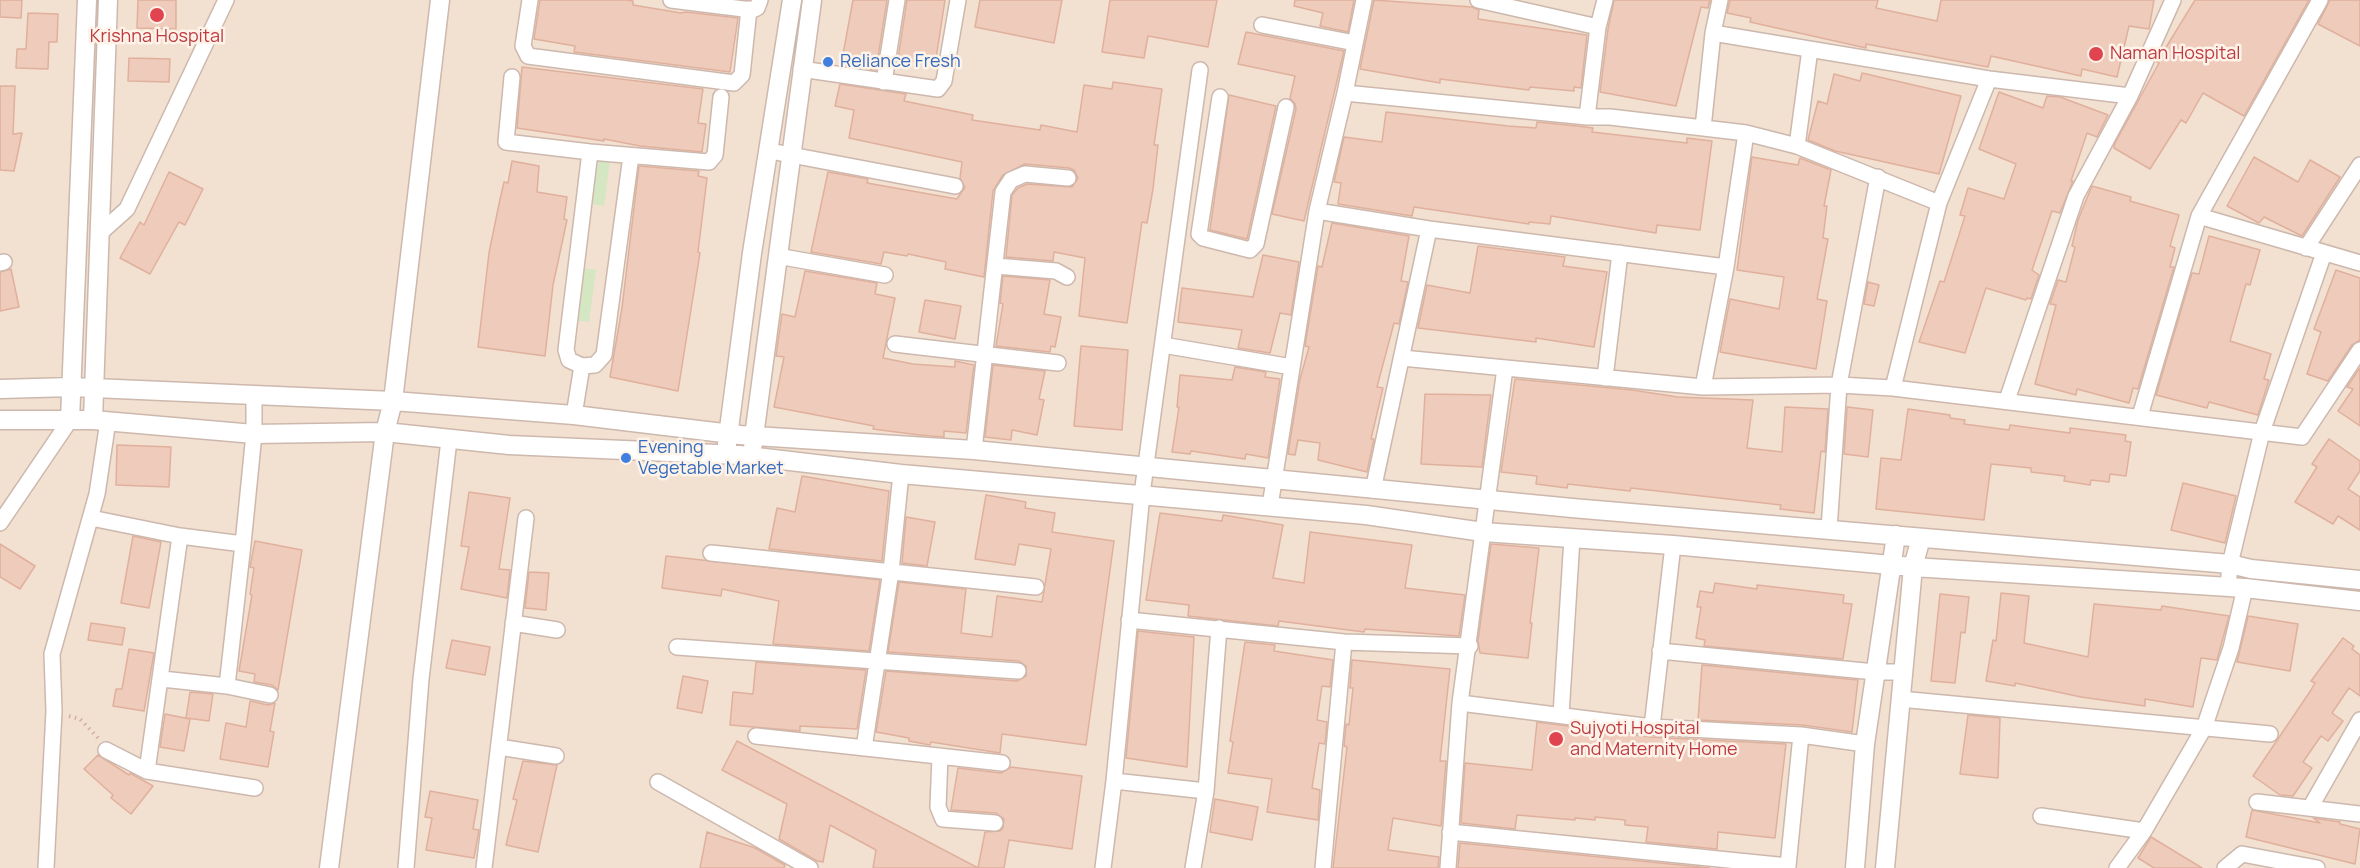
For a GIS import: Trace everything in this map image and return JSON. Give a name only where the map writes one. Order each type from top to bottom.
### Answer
[{"type":"street","points":[[0,523],[70,420],[87,0]]},
{"type":"street","points":[[46,868],[54,711],[52,654],[91,518],[100,421],[95,390],[108,0]]},
{"type":"street","points":[[99,234],[127,209],[226,0]]},
{"type":"street","points":[[329,868],[385,432],[393,401],[440,0]]},
{"type":"street","points":[[530,0],[523,46],[528,56],[734,83],[742,75],[755,5],[673,0]]},
{"type":"street","points":[[726,455],[752,253],[770,152],[792,0]]},
{"type":"street","points":[[752,457],[801,69],[812,0]]},
{"type":"street","points":[[884,82],[897,0]]},
{"type":"street","points":[[801,69],[938,89],[942,87],[958,0]]},
{"type":"street","points":[[1270,506],[1317,211],[1364,0]]},
{"type":"street","points":[[1478,0],[1598,27]]},
{"type":"street","points":[[1587,117],[1598,27],[1605,0]]},
{"type":"street","points":[[1703,128],[1713,33],[1720,0]]},
{"type":"street","points":[[2007,400],[2076,196],[2130,96],[2174,0]]},
{"type":"street","points":[[2140,416],[2199,216],[2320,0]]},
{"type":"street","points":[[1262,25],[1355,43]]},
{"type":"street","points":[[1713,33],[1989,79],[2130,96]]},
{"type":"street","points":[[1797,146],[1810,49]]},
{"type":"street","points":[[1103,868],[1114,781],[1142,494],[1200,70]]},
{"type":"street","points":[[512,77],[506,142],[631,156],[709,162],[713,160],[721,97]]},
{"type":"street","points":[[1893,388],[1940,202],[1989,79]]},
{"type":"street","points":[[1345,93],[1587,117],[1610,117],[1746,133],[1797,146],[1940,202]]},
{"type":"street","points":[[1220,97],[1198,231],[1200,236],[1253,249],[1286,107]]},
{"type":"street","points":[[1703,387],[1726,267],[1746,133]]},
{"type":"street","points":[[590,152],[566,350],[569,360],[582,366],[595,365],[604,355],[631,156]]},
{"type":"street","points":[[770,152],[955,186]]},
{"type":"street","points":[[1188,163],[1209,166]]},
{"type":"street","points":[[2306,248],[2360,165]]},
{"type":"street","points":[[974,450],[1003,192],[1011,180],[1025,174],[1068,178]]},
{"type":"street","points":[[1829,529],[1839,385],[1878,177]]},
{"type":"street","points":[[1317,211],[1429,229],[1726,267]]},
{"type":"street","points":[[2199,216],[2360,262]]},
{"type":"street","points":[[1373,490],[1429,229]]},
{"type":"street","points":[[1605,378],[1620,253]]},
{"type":"street","points":[[2119,868],[2144,831],[2204,728],[2231,648],[2236,588],[2230,564],[2262,432],[2324,253]]},
{"type":"street","points":[[777,256],[885,275]]},
{"type":"street","points":[[996,266],[1056,271],[1067,277]]},
{"type":"street","points":[[895,344],[1059,363]]},
{"type":"street","points":[[1163,345],[1292,367]]},
{"type":"street","points":[[1402,358],[1703,387],[1839,385],[1893,388],[2302,436],[2360,350]]},
{"type":"street","points":[[574,415],[582,366]]},
{"type":"street","points":[[1448,868],[1460,704],[1470,646],[1485,500],[1504,368]]},
{"type":"street","points":[[0,389],[71,387],[95,390],[393,401],[574,415],[728,433],[974,450],[1373,490],[2230,564],[2251,569],[2360,580]]},
{"type":"street","points":[[227,686],[254,434],[254,395]]},
{"type":"street","points":[[0,420],[100,421],[254,434],[385,432],[449,440],[726,455],[901,474],[1366,515],[1483,532],[1672,545],[1890,566],[2236,588],[2360,601]]},
{"type":"street","points":[[406,868],[421,680],[449,440]]},
{"type":"street","points":[[864,748],[891,571],[901,474]]},
{"type":"street","points":[[91,518],[180,536],[243,544]]},
{"type":"street","points":[[485,868],[526,518]]},
{"type":"street","points":[[1855,868],[1865,744],[1896,535]]},
{"type":"street","points":[[147,771],[162,679],[180,536]]},
{"type":"street","points":[[1561,715],[1572,538]]},
{"type":"street","points":[[1885,868],[1913,567],[1921,538]]},
{"type":"street","points":[[1652,727],[1672,545]]},
{"type":"street","points":[[711,553],[1036,587]]},
{"type":"street","points":[[1129,620],[1344,642],[1470,646]]},
{"type":"street","points":[[513,623],[556,630]]},
{"type":"street","points":[[1193,868],[1206,791],[1219,628]]},
{"type":"street","points":[[1323,868],[1344,642]]},
{"type":"street","points":[[677,647],[1018,671]]},
{"type":"street","points":[[1660,651],[1875,672],[1903,672]]},
{"type":"street","points":[[162,679],[227,686],[270,695]]},
{"type":"street","points":[[1900,699],[2270,734]]},
{"type":"street","points":[[1460,704],[1652,727],[1801,735],[1865,744]]},
{"type":"street","points":[[2310,808],[2360,720]]},
{"type":"street","points":[[1450,832],[1744,865],[1788,866],[1801,735]]},
{"type":"street","points":[[756,736],[1002,763]]},
{"type":"street","points":[[499,747],[556,756]]},
{"type":"street","points":[[106,750],[147,771],[255,788]]},
{"type":"street","points":[[940,756],[938,807],[943,819],[995,823]]},
{"type":"street","points":[[1114,781],[1206,791]]},
{"type":"street","points":[[658,782],[810,868]]},
{"type":"street","points":[[2257,802],[2360,814]]},
{"type":"street","points":[[2041,816],[2144,831]]},
{"type":"street","points":[[2225,868],[2242,854],[2317,868]]},
{"type":"path","points":[[54,711],[80,719],[94,731],[106,750]]},
{"type":"shaded area","points":[[0,0],[2360,0],[2360,868],[0,868]]},
{"type":"green space","points":[[589,155],[610,160],[604,206],[581,202]]},
{"type":"green space","points":[[572,267],[596,270],[589,322],[564,319]]},
{"type":"building","points":[[0,0],[22,0],[21,18],[0,17]]},
{"type":"building","points":[[138,0],[176,0],[176,29],[137,28]]},
{"type":"building","points":[[540,0],[626,0],[633,1],[633,5],[681,13],[738,18],[730,72],[574,52],[575,46],[534,39]]},
{"type":"building","points":[[853,0],[887,0],[876,70],[841,65]]},
{"type":"building","points":[[907,0],[945,0],[935,65],[898,59]]},
{"type":"building","points":[[980,0],[1062,0],[1054,43],[975,27]]},
{"type":"building","points":[[1110,0],[1217,0],[1208,47],[1148,36],[1144,58],[1102,52]]},
{"type":"building","points":[[1295,0],[1354,0],[1348,32],[1320,26],[1323,13],[1294,6]]},
{"type":"building","points":[[1374,0],[1472,7],[1479,10],[1478,19],[1587,35],[1581,88],[1574,87],[1574,91],[1530,87],[1529,90],[1440,79],[1440,83],[1360,69]]},
{"type":"building","points":[[1614,0],[1710,0],[1708,8],[1701,7],[1676,106],[1600,92]]},
{"type":"building","points":[[1730,0],[1878,0],[1876,8],[1937,21],[1941,0],[2154,0],[2149,29],[2129,26],[2117,77],[2082,69],[2081,76],[1991,56],[1988,67],[1866,44],[1866,48],[1750,22],[1751,18],[1727,13]]},
{"type":"building","points":[[2195,0],[2309,0],[2244,116],[2203,93],[2186,123],[2181,120],[2150,169],[2114,148],[2115,143],[2159,63],[2157,62]]},
{"type":"building","points":[[2330,0],[2360,0],[2360,46],[2318,24]]},
{"type":"building","points":[[28,13],[58,14],[57,42],[49,42],[48,69],[16,68],[17,49],[26,49]]},
{"type":"building","points":[[1246,32],[1344,51],[1304,221],[1272,214],[1296,109],[1290,98],[1295,76],[1238,64]]},
{"type":"building","points":[[129,58],[170,59],[169,82],[128,81]]},
{"type":"building","points":[[522,67],[703,89],[698,123],[706,124],[702,152],[640,146],[517,128]]},
{"type":"building","points":[[1862,73],[1961,96],[1939,174],[1835,151],[1808,140],[1818,101],[1827,104],[1834,74],[1860,81]]},
{"type":"building","points":[[1113,82],[1162,89],[1154,145],[1158,145],[1153,189],[1147,223],[1142,222],[1127,323],[1079,316],[1085,258],[1054,252],[1053,261],[1006,257],[1012,195],[1018,188],[1027,184],[1072,187],[1078,178],[1074,170],[1069,168],[1025,164],[1003,175],[993,191],[984,277],[945,269],[946,262],[908,254],[907,256],[884,252],[881,264],[811,252],[828,172],[868,179],[867,183],[957,199],[965,187],[960,178],[962,162],[849,138],[854,110],[835,106],[840,84],[906,94],[904,101],[973,115],[972,120],[1040,130],[1041,125],[1077,132],[1084,85],[1112,89]]},
{"type":"building","points":[[0,86],[15,86],[13,134],[22,133],[14,171],[0,170]]},
{"type":"building","points":[[1999,92],[2043,108],[2047,96],[2060,97],[2108,115],[2097,137],[2087,133],[2071,181],[2073,181],[2060,213],[2052,211],[2032,270],[2039,275],[2031,299],[2026,300],[1986,288],[1965,353],[1919,342],[1940,281],[1944,282],[1965,216],[1960,215],[1968,188],[2004,199],[2016,164],[1979,149]]},
{"type":"building","points":[[1229,95],[1276,106],[1247,239],[1210,230]]},
{"type":"building","points":[[1386,112],[1508,126],[1536,128],[1537,122],[1577,126],[1593,128],[1592,132],[1687,143],[1687,138],[1712,141],[1700,230],[1657,225],[1656,233],[1551,216],[1550,224],[1529,222],[1529,224],[1414,207],[1412,216],[1338,204],[1341,183],[1334,182],[1344,137],[1382,142]]},
{"type":"building","points":[[1752,157],[1798,165],[1800,158],[1831,170],[1824,206],[1827,206],[1823,238],[1828,239],[1817,299],[1827,301],[1816,369],[1720,352],[1730,299],[1779,309],[1784,277],[1737,270]]},
{"type":"building","points":[[2254,157],[2298,182],[2310,160],[2340,177],[2302,236],[2264,217],[2259,223],[2227,206]]},
{"type":"building","points":[[512,161],[539,166],[537,192],[567,197],[564,219],[567,220],[553,285],[545,356],[478,347],[489,253],[504,182],[508,183]]},
{"type":"building","points":[[639,166],[699,171],[698,176],[707,178],[698,252],[700,253],[678,391],[610,377],[622,308]]},
{"type":"building","points":[[169,172],[203,189],[185,225],[179,222],[150,274],[120,258],[140,222],[144,225]]},
{"type":"building","points":[[2092,186],[2131,197],[2130,201],[2179,215],[2170,246],[2175,248],[2170,267],[2174,267],[2138,389],[2133,388],[2129,403],[2077,389],[2076,395],[2035,384],[2056,305],[2050,304],[2058,280],[2066,282],[2075,247],[2072,246],[2078,220]]},
{"type":"building","points":[[1332,223],[1409,236],[1401,281],[1408,282],[1399,324],[1394,323],[1377,387],[1383,388],[1371,439],[1374,439],[1367,472],[1318,460],[1320,443],[1298,440],[1295,455],[1288,454],[1300,379],[1309,347],[1305,346],[1318,266],[1322,267]]},
{"type":"building","points":[[2209,236],[2260,250],[2250,285],[2246,284],[2230,341],[2271,354],[2264,379],[2269,380],[2258,415],[2209,402],[2207,408],[2156,395],[2192,273],[2199,274]]},
{"type":"building","points":[[1478,246],[1565,257],[1563,266],[1607,272],[1594,347],[1536,338],[1536,342],[1418,328],[1427,285],[1470,293]]},
{"type":"building","points":[[1263,255],[1299,262],[1291,315],[1280,313],[1270,353],[1238,348],[1242,330],[1178,322],[1182,288],[1253,297]]},
{"type":"building","points":[[11,269],[19,307],[0,311],[0,272]]},
{"type":"building","points":[[2336,270],[2360,278],[2360,340],[2352,345],[2328,381],[2307,374],[2321,332],[2314,329]]},
{"type":"building","points":[[805,271],[877,283],[875,294],[895,298],[883,358],[913,364],[955,367],[955,361],[974,365],[966,433],[944,431],[944,437],[873,429],[874,426],[774,407],[784,357],[776,356],[782,314],[795,317]]},
{"type":"building","points":[[1003,276],[1050,280],[1044,314],[1061,317],[1055,347],[1051,346],[1050,352],[996,346],[1003,304],[1000,303]]},
{"type":"building","points":[[1868,282],[1879,285],[1874,306],[1864,304]]},
{"type":"building","points":[[925,300],[961,306],[955,339],[919,332]]},
{"type":"building","points":[[1081,346],[1128,350],[1122,430],[1074,426]]},
{"type":"building","points":[[993,365],[1045,371],[1039,399],[1044,400],[1037,435],[1012,430],[1011,440],[985,437]]},
{"type":"building","points":[[1235,367],[1266,372],[1265,377],[1280,379],[1268,458],[1246,454],[1245,459],[1191,451],[1190,454],[1172,452],[1179,407],[1177,407],[1180,375],[1232,380]]},
{"type":"building","points":[[2360,368],[2360,426],[2338,411],[2353,389],[2347,387]]},
{"type":"building","points":[[1515,379],[1632,390],[1678,397],[1753,400],[1747,448],[1782,452],[1785,407],[1828,409],[1825,452],[1821,451],[1814,513],[1780,509],[1781,505],[1631,488],[1630,491],[1568,484],[1567,488],[1536,484],[1537,476],[1501,472]]},
{"type":"building","points":[[1425,394],[1491,395],[1482,467],[1421,464]]},
{"type":"building","points":[[1847,407],[1873,410],[1868,457],[1844,454]]},
{"type":"building","points":[[1908,409],[1950,415],[1950,418],[1965,420],[1964,424],[2009,430],[2010,425],[2070,433],[2070,428],[2126,435],[2125,441],[2131,442],[2126,476],[2110,474],[2109,482],[2091,480],[2090,485],[2064,481],[2065,476],[2031,472],[2031,468],[1991,464],[1984,520],[1876,509],[1881,458],[1901,460]]},
{"type":"building","points":[[2329,439],[2360,461],[2360,471],[2348,489],[2360,497],[2360,530],[2338,516],[2333,524],[2295,502],[2317,467],[2312,464]]},
{"type":"building","points":[[117,445],[171,447],[169,487],[116,485]]},
{"type":"building","points":[[802,476],[889,491],[882,561],[769,549],[777,508],[795,512]]},
{"type":"building","points":[[2183,483],[2236,496],[2225,543],[2171,530]]},
{"type":"building","points":[[469,492],[510,498],[499,569],[510,570],[507,598],[461,589],[469,547],[461,546]]},
{"type":"building","points":[[986,495],[1026,502],[1025,508],[1055,513],[1052,532],[1114,541],[1086,745],[1002,734],[1000,753],[931,742],[930,745],[909,741],[909,738],[876,732],[886,671],[1017,681],[1026,676],[1026,666],[1019,661],[888,652],[899,582],[966,589],[961,633],[992,637],[997,596],[1042,602],[1051,549],[1019,544],[1015,565],[975,559]]},
{"type":"building","points":[[1160,513],[1222,521],[1223,515],[1283,525],[1273,578],[1304,583],[1310,532],[1412,545],[1405,588],[1465,595],[1459,636],[1365,629],[1364,632],[1279,621],[1278,626],[1188,616],[1189,605],[1146,600]]},
{"type":"building","points":[[906,517],[935,522],[927,566],[902,563]]},
{"type":"building","points":[[133,536],[161,542],[149,608],[121,603]]},
{"type":"building","points":[[255,541],[302,550],[278,690],[272,685],[254,682],[255,674],[239,671],[252,595],[250,594],[254,568],[250,567]]},
{"type":"building","points":[[0,544],[35,566],[20,589],[0,577]]},
{"type":"building","points":[[1491,544],[1539,548],[1528,658],[1480,653],[1478,641]]},
{"type":"building","points":[[666,556],[880,580],[869,651],[773,644],[779,601],[722,589],[721,596],[662,588]]},
{"type":"building","points":[[529,572],[549,573],[546,610],[525,608]]},
{"type":"building","points":[[1715,583],[1757,589],[1757,585],[1844,595],[1843,603],[1852,604],[1843,659],[1704,646],[1705,640],[1696,638],[1701,607],[1697,607],[1700,591],[1713,593]]},
{"type":"building","points":[[2001,593],[2029,596],[2024,643],[2088,657],[2094,604],[2161,610],[2162,606],[2229,616],[2217,660],[2201,658],[2193,707],[2145,699],[2145,706],[2081,697],[2015,683],[2015,686],[1986,681],[1993,640],[1996,641]]},
{"type":"building","points":[[1940,594],[1969,597],[1965,633],[1961,632],[1955,683],[1931,681]]},
{"type":"building","points":[[2248,616],[2298,624],[2290,671],[2237,662]]},
{"type":"building","points":[[91,623],[125,628],[122,645],[88,640]]},
{"type":"building","points":[[1138,631],[1194,637],[1187,767],[1126,758]]},
{"type":"building","points":[[2343,638],[2354,646],[2352,649],[2360,655],[2360,696],[2349,688],[2332,713],[2343,721],[2328,741],[2321,736],[2303,762],[2312,768],[2293,796],[2280,795],[2253,776],[2311,690],[2315,683],[2311,681]]},
{"type":"building","points":[[452,640],[490,647],[485,675],[446,668]]},
{"type":"building","points":[[1245,642],[1275,645],[1274,651],[1333,660],[1330,687],[1322,686],[1317,720],[1327,722],[1325,744],[1319,743],[1312,788],[1320,790],[1318,820],[1267,812],[1272,779],[1228,773],[1233,742],[1230,741]]},
{"type":"building","points":[[129,649],[154,653],[144,711],[113,706],[116,689],[122,689]]},
{"type":"building","points":[[1352,660],[1450,669],[1440,761],[1446,761],[1441,826],[1393,818],[1388,850],[1439,857],[1438,868],[1333,868],[1347,747],[1344,746],[1346,724],[1349,725],[1353,688],[1350,688]]},
{"type":"building","points":[[756,662],[866,670],[857,729],[800,726],[800,731],[730,725],[733,692],[753,694]]},
{"type":"building","points":[[1702,665],[1858,680],[1852,732],[1802,725],[1698,720]]},
{"type":"building","points":[[683,676],[708,681],[702,713],[677,708]]},
{"type":"building","points":[[190,692],[213,694],[209,721],[186,718]]},
{"type":"building","points":[[250,701],[268,705],[275,703],[270,731],[274,732],[268,767],[220,759],[226,723],[246,727]]},
{"type":"building","points":[[165,714],[190,719],[184,751],[160,747]]},
{"type":"building","points":[[1968,715],[2000,718],[1998,778],[1960,774]]},
{"type":"building","points":[[1537,722],[1651,737],[1786,744],[1775,838],[1718,832],[1717,849],[1646,842],[1648,827],[1625,825],[1625,820],[1595,817],[1595,820],[1575,818],[1575,820],[1517,815],[1515,829],[1461,823],[1465,763],[1532,770]]},
{"type":"building","points":[[737,741],[978,868],[873,868],[876,850],[830,825],[823,862],[817,861],[779,839],[787,804],[722,770]]},
{"type":"building","points":[[98,755],[129,775],[130,773],[153,786],[131,814],[111,798],[113,795],[84,769]]},
{"type":"building","points":[[523,761],[557,765],[538,852],[506,845],[517,800],[513,799]]},
{"type":"building","points":[[1011,767],[1082,776],[1072,849],[1009,840],[1004,868],[978,868],[985,832],[1000,831],[1003,828],[1004,819],[996,813],[951,810],[958,768],[1001,773]]},
{"type":"building","points":[[430,791],[478,800],[473,829],[479,830],[474,858],[426,850],[432,818],[425,817]]},
{"type":"building","points":[[1215,799],[1258,807],[1252,840],[1210,832]]},
{"type":"building","points":[[2252,810],[2320,823],[2313,818],[2340,822],[2340,824],[2360,829],[2355,864],[2246,837]]},
{"type":"building","points":[[707,832],[755,848],[785,865],[784,868],[700,868]]},
{"type":"building","points":[[2151,837],[2202,868],[2154,868],[2138,858]]},
{"type":"building","points":[[1460,843],[1710,868],[1458,868]]},
{"type":"place","name":"Krishna Hospital","points":[[157,15]]},
{"type":"place","name":"Naman Hospital","points":[[2096,54]]},
{"type":"place","name":"Reliance Fresh","points":[[828,62]]},
{"type":"place","name":"Evening Vegetable Market","points":[[626,458]]},
{"type":"place","name":"Sujyoti Hospital and Maternity Home","points":[[1556,739]]}]
